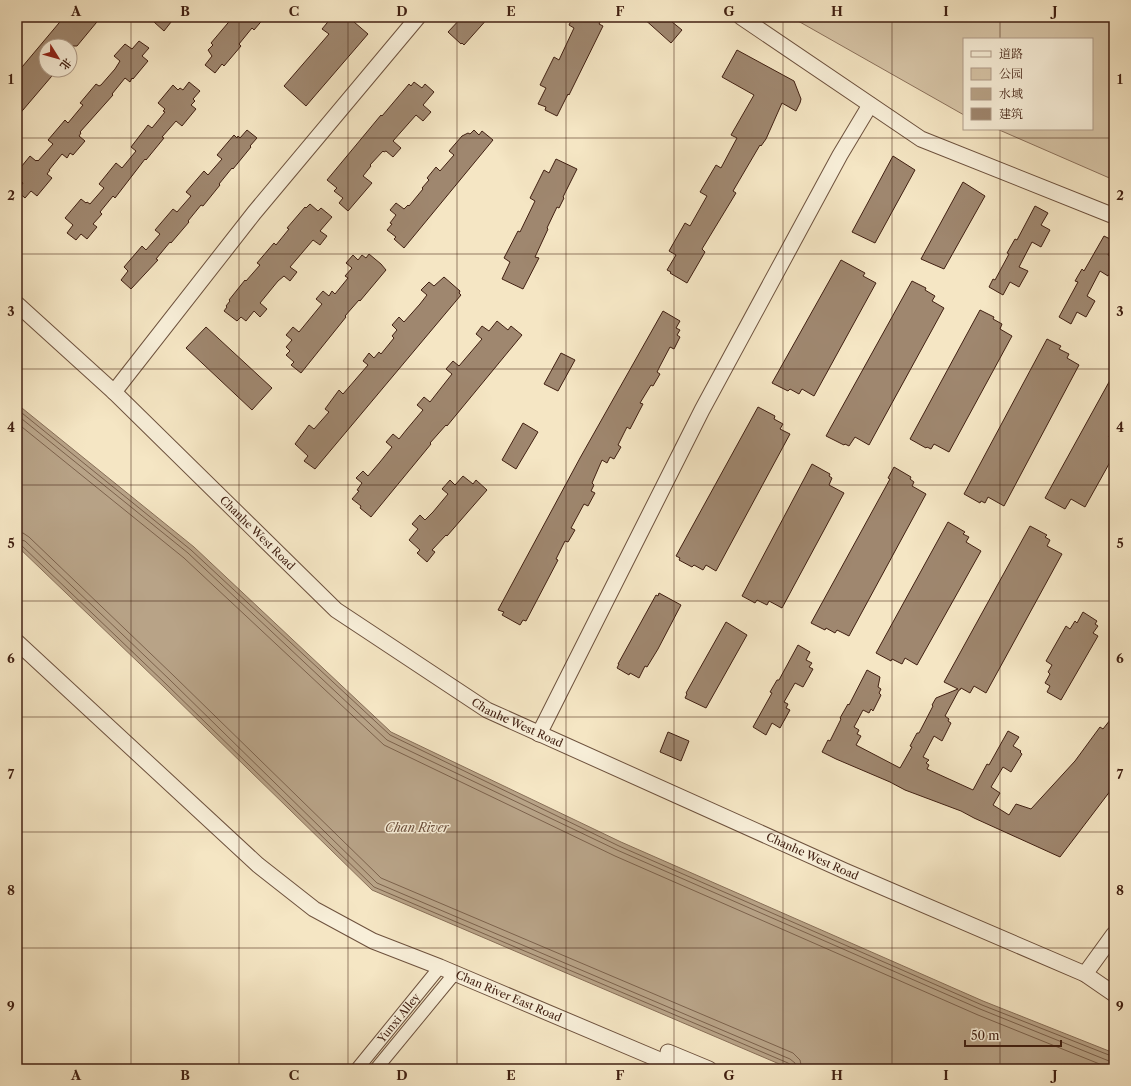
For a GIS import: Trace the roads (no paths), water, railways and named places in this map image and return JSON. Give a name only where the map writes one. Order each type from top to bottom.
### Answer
[{"type":"street","points":[[114,392],[254,213],[418,17]]},
{"type":"street","points":[[741,17],[922,139],[1114,216]]},
{"type":"street","points":[[539,734],[702,410],[840,155],[870,105]]},
{"type":"street","name":"Chanhe West Road","points":[[17,304],[114,392],[336,610],[488,710],[844,871],[1084,974],[1114,994]]},
{"type":"street","points":[[17,642],[258,864],[314,909],[372,941],[455,973]]},
{"type":"street","points":[[1084,974],[1114,934]]},
{"type":"street","name":"Yunxi Alley","points":[[357,1069],[440,967]]},
{"type":"street","name":"Yunxi Alley","points":[[376,1069],[455,973]]},
{"type":"street","name":"Chan River East Road","points":[[455,973],[682,1069]]},
{"type":"street","name":"Chan River East Road","points":[[455,973],[478,974],[709,1069]]},
{"type":"water","name":"Chan River","points":[[17,404],[194,547],[391,732],[621,842],[983,1001],[1114,1053],[1114,1069],[791,1069],[372,890],[17,546]]}]
